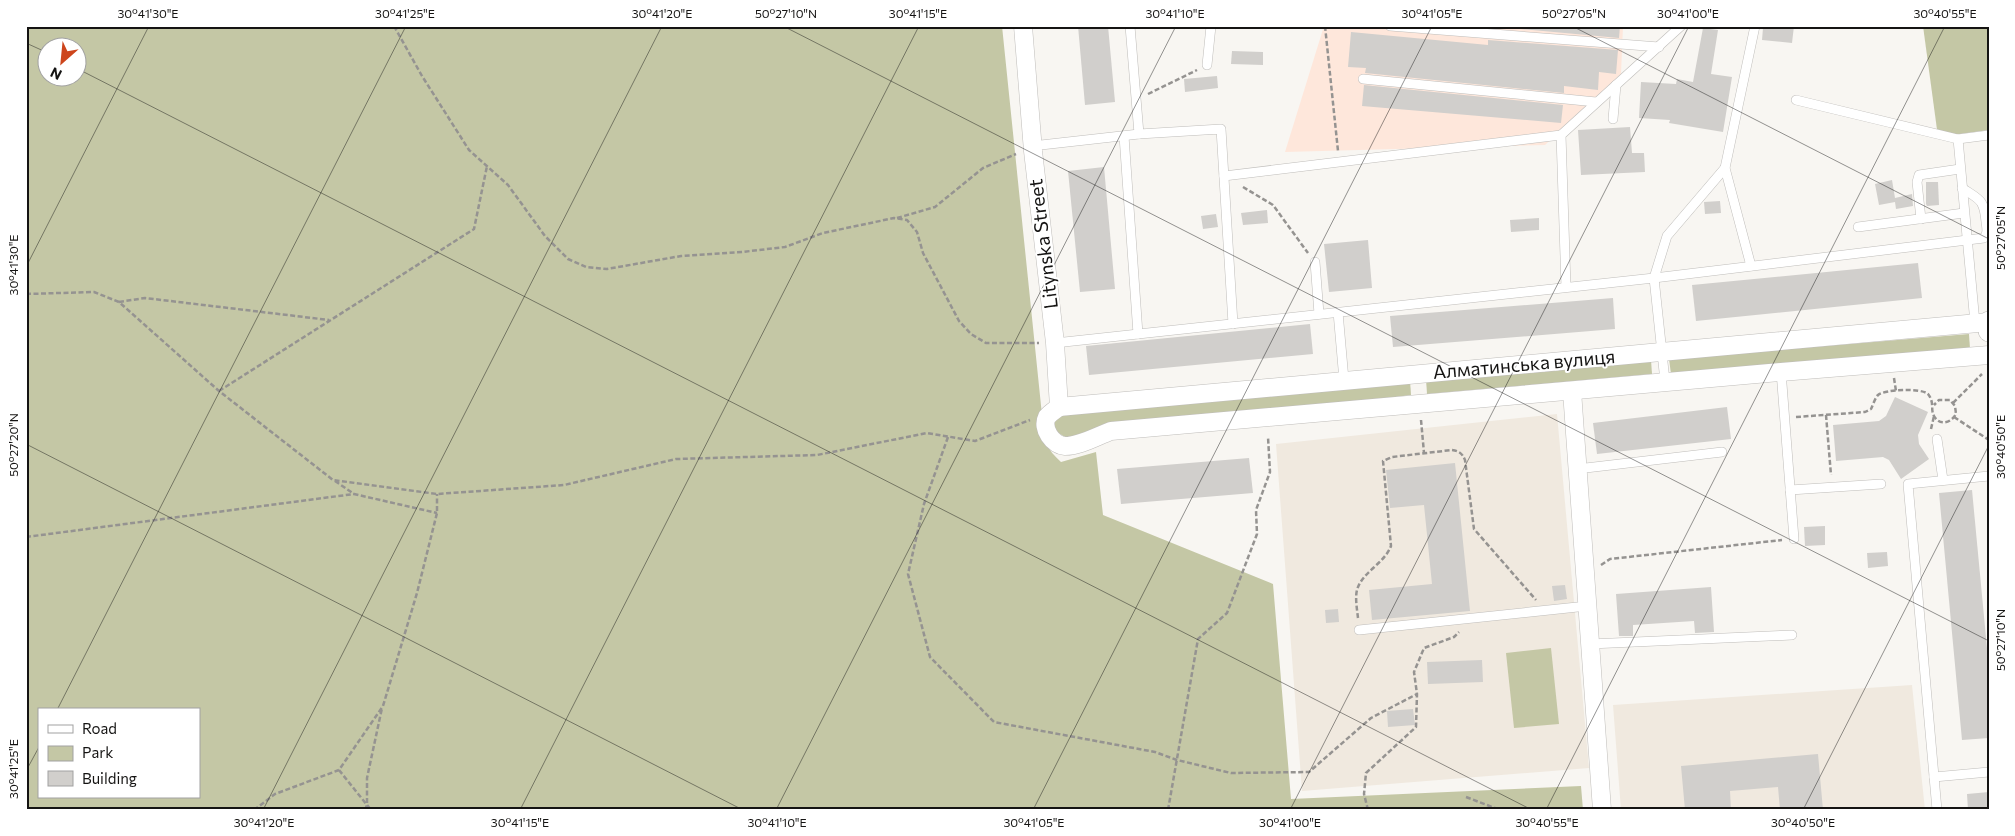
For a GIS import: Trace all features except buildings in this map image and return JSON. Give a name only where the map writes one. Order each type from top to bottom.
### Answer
[{"type":"street","name":"Litynska Street","points":[[1022,26],[1032,149],[1055,343],[1059,407]]},
{"type":"street","name":"Алматинська вулиця","points":[[1985,325],[1662,351],[1059,407],[1048,416],[1045,424],[1049,435],[1055,443],[1065,446],[1110,431],[1411,403],[1572,391],[1665,381],[1989,355]]},
{"type":"street","points":[[1572,391],[1602,810]]},
{"type":"lane","points":[[1130,26],[1139,134]]},
{"type":"lane","points":[[1207,65],[1211,26]]},
{"type":"lane","points":[[1390,26],[1659,47]]},
{"type":"lane","points":[[1224,176],[1561,135],[1682,26]]},
{"type":"lane","points":[[1751,266],[1725,168],[1755,26]]},
{"type":"lane","points":[[1363,80],[1596,102]]},
{"type":"lane","points":[[1613,119],[1616,85]]},
{"type":"lane","points":[[1796,100],[1958,139],[1989,135]]},
{"type":"lane","points":[[1032,149],[1139,134],[1221,130],[1233,324]]},
{"type":"lane","points":[[1561,135],[1566,287]]},
{"type":"lane","points":[[1124,136],[1138,334]]},
{"type":"lane","points":[[1958,139],[1967,240],[1985,325]]},
{"type":"lane","points":[[1665,381],[1654,278],[1667,236],[1725,168]]},
{"type":"lane","points":[[1921,219],[1917,182],[1919,175],[1960,169]]},
{"type":"lane","points":[[1055,343],[1654,278],[1984,238],[1987,231],[1984,206],[1962,188]]},
{"type":"lane","points":[[1858,227],[1964,213]]},
{"type":"lane","points":[[1315,262],[1319,314]]},
{"type":"lane","points":[[1338,312],[1344,380]]},
{"type":"lane","points":[[1781,371],[1794,539]]},
{"type":"lane","points":[[1937,439],[1943,480]]},
{"type":"lane","points":[[1577,468],[1722,452]]},
{"type":"lane","points":[[1937,810],[1908,484],[1989,476]]},
{"type":"lane","points":[[1790,490],[1880,484]]},
{"type":"lane","points":[[1359,630],[1587,606]]},
{"type":"lane","points":[[1590,644],[1792,635]]},
{"type":"lane","points":[[1934,777],[1989,772]]},
{"type":"path","points":[[394,26],[422,76],[469,150],[508,185],[545,236],[568,259],[586,267],[607,269],[681,256],[785,247],[823,233],[935,207],[982,168],[1032,149]]},
{"type":"path","points":[[1324,26],[1340,162]]},
{"type":"path","points":[[1136,100],[1207,65]]},
{"type":"path","points":[[219,391],[474,229],[486,166]]},
{"type":"path","points":[[1224,176],[1273,205],[1315,262]]},
{"type":"path","points":[[894,218],[907,220],[917,232],[923,253],[959,321],[972,334],[986,343],[1055,343]]},
{"type":"path","points":[[26,294],[94,292],[119,302],[219,391],[333,480],[354,494]]},
{"type":"path","points":[[119,302],[145,298],[330,320]]},
{"type":"path","points":[[1953,403],[1982,374]]},
{"type":"path","points":[[1894,376],[1896,391]]},
{"type":"path","points":[[1785,418],[1865,412],[1871,409],[1878,396],[1884,392],[1919,390],[1927,393],[1934,406],[1934,416],[1940,421],[1948,422],[1954,417],[1956,410],[1953,403],[1943,399],[1934,406]]},
{"type":"path","points":[[1826,415],[1832,487]]},
{"type":"path","points":[[1954,417],[1989,440]]},
{"type":"path","points":[[333,480],[437,494],[564,485],[676,459],[817,456],[927,433],[975,441],[1034,419]]},
{"type":"path","points":[[1421,420],[1424,453]]},
{"type":"path","points":[[948,436],[924,504],[908,574],[930,657],[994,722],[1155,752],[1177,760],[1231,774],[1309,772],[1371,718],[1417,694]]},
{"type":"path","points":[[1168,810],[1198,639],[1228,613],[1257,534],[1256,510],[1270,472],[1268,437]]},
{"type":"path","points":[[1359,630],[1357,590],[1364,578],[1388,553],[1391,546],[1383,461],[1392,457],[1452,450],[1463,454],[1465,460],[1474,529],[1545,611]]},
{"type":"path","points":[[26,537],[354,494],[437,513]]},
{"type":"path","points":[[365,810],[367,805],[367,778],[383,706],[437,513],[437,494]]},
{"type":"path","points":[[1594,571],[1610,558],[1794,539]]},
{"type":"path","points":[[1368,810],[1364,794],[1366,773],[1416,727],[1417,694],[1414,672],[1424,648],[1454,637],[1478,618]]},
{"type":"path","points":[[254,810],[275,794],[339,770],[383,706]]},
{"type":"path","points":[[339,770],[371,810]]},
{"type":"path","points":[[1466,797],[1500,810]]},
{"type":"shaded area","points":[[1324,26],[1623,26],[1621,74],[1545,145],[1285,152]]},
{"type":"shaded area","points":[[1557,414],[1589,768],[1302,791],[1276,444]]},
{"type":"shaded area","points":[[1912,685],[1925,810],[1621,810],[1613,705]]},
{"type":"green space","points":[[26,26],[1002,26],[1042,430],[1045,442],[1051,452],[1061,462],[1096,452],[1103,515],[1273,584],[1291,799],[1581,786],[1583,810],[26,810]]},
{"type":"green space","points":[[1923,26],[1989,26],[1989,130],[1938,137]]},
{"type":"green space","points":[[1969,334],[1970,349],[1671,374],[1669,359]]},
{"type":"green space","points":[[1651,360],[1652,374],[1427,394],[1426,379]]},
{"type":"green space","points":[[1410,380],[1411,395],[1077,438],[1065,437],[1055,431],[1053,421],[1059,415]]},
{"type":"green space","points":[[1551,648],[1559,724],[1514,728],[1506,653]]}]
